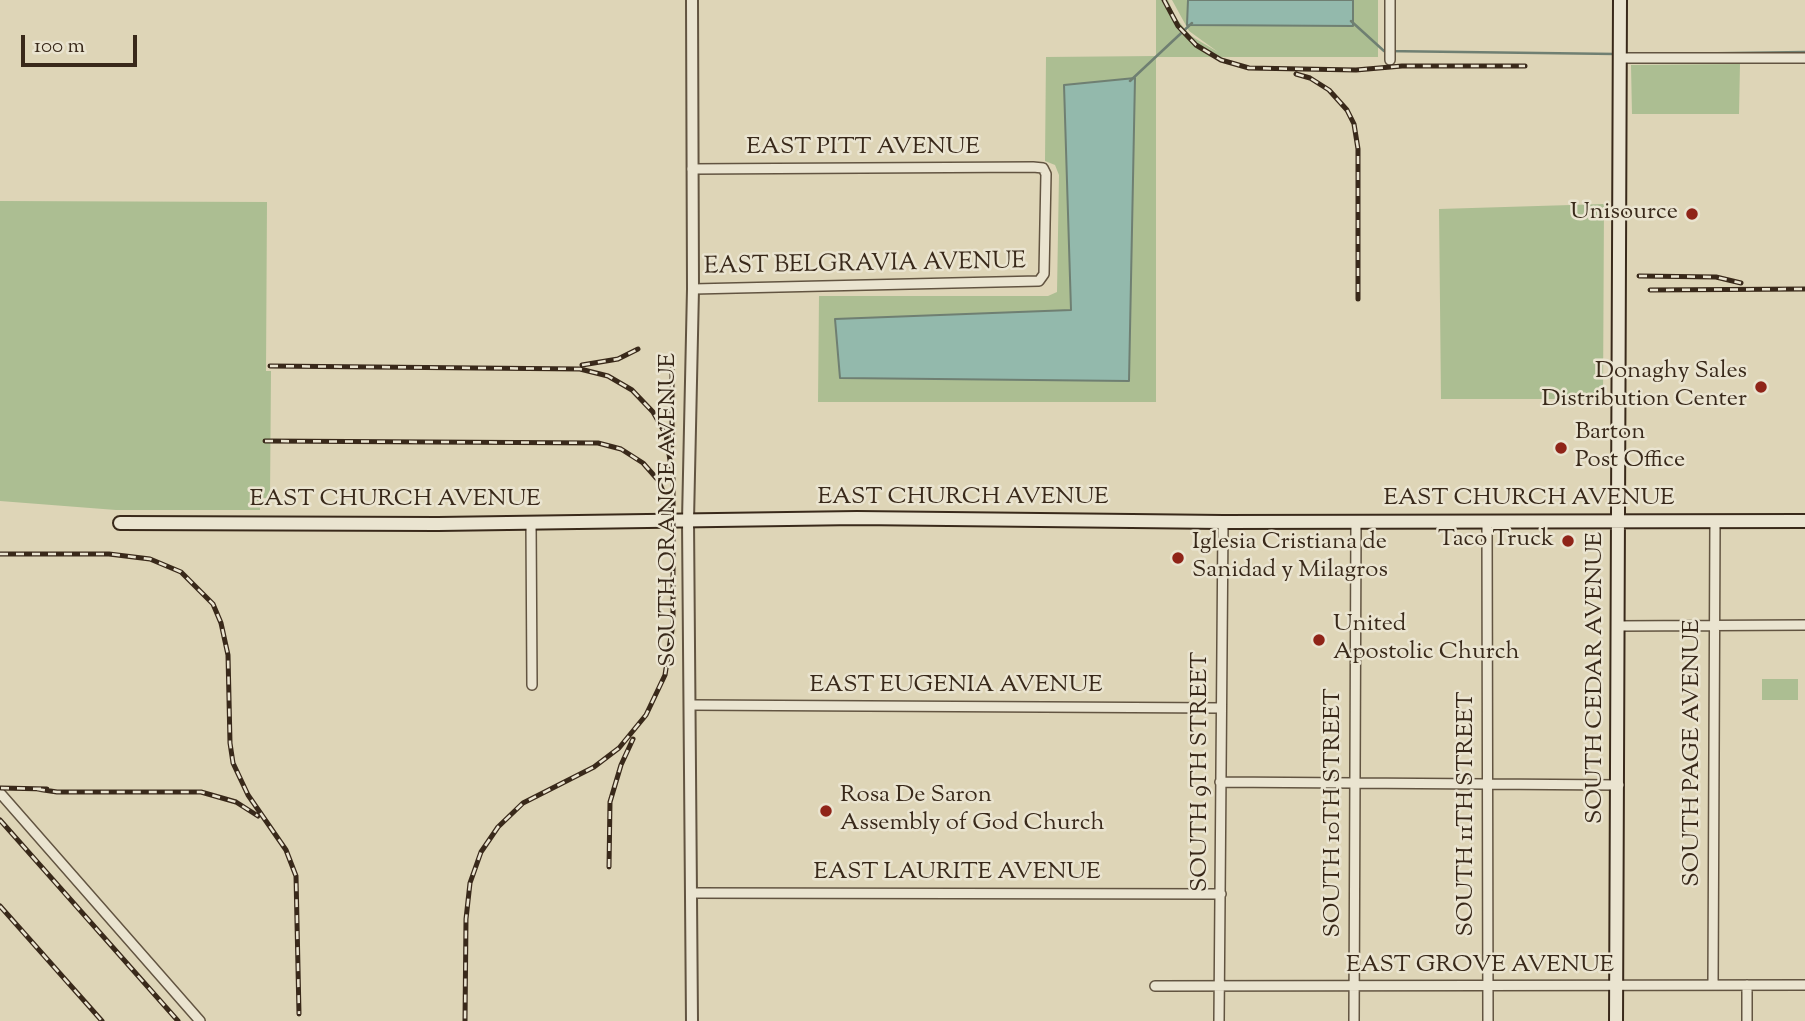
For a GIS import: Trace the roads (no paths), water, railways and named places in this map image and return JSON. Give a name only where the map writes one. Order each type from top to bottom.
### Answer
[{"type":"main road","name":"SOUTH CEDAR AVENUE","points":[[1616,1021],[1620,0]]},
{"type":"main road","name":"EAST CHURCH AVENUE","points":[[120,523],[531,522],[859,517],[1223,522],[1805,521]]},
{"type":"street","name":"SOUTH ORANGE AVENUE","points":[[692,0],[693,289],[688,520],[692,1021]]},
{"type":"street","points":[[1391,0],[1391,60]]},
{"type":"street","points":[[1619,58],[1805,58]]},
{"type":"street","name":"EAST PITT AVENUE","points":[[692,169],[1034,166]]},
{"type":"street","name":"EAST BELGRAVIA AVENUE","points":[[693,289],[1039,281],[1044,274],[1046,174],[1043,168],[1034,166]]},
{"type":"street","name":"SOUTH 10TH STREET","points":[[1354,1021],[1356,521]]},
{"type":"street","name":"SOUTH PAGE AVENUE","points":[[1713,985],[1715,521]]},
{"type":"street","points":[[531,522],[532,685]]},
{"type":"street","name":"SOUTH 9TH STREET","points":[[1219,1021],[1223,522]]},
{"type":"street","name":"SOUTH 11TH STREET","points":[[1487,523],[1488,1021]]},
{"type":"street","points":[[1617,626],[1805,625]]},
{"type":"street","name":"EAST EUGENIA AVENUE","points":[[690,705],[1221,708]]},
{"type":"street","points":[[1220,782],[1619,785]]},
{"type":"street","points":[[0,793],[200,1021]]},
{"type":"street","name":"EAST LAURITE AVENUE","points":[[692,893],[1221,894]]},
{"type":"street","points":[[1747,985],[1747,1021]]},
{"type":"street","name":"EAST GROVE AVENUE","points":[[1155,986],[1489,988],[1805,985]]},
{"type":"water","points":[[1188,0],[1353,0],[1353,26],[1187,25]]},
{"type":"water","points":[[1135,78],[1129,381],[840,378],[835,319],[1071,310],[1064,85]]},
{"type":"waterway","points":[[1351,21],[1384,51],[1616,54]]},
{"type":"waterway","points":[[1130,81],[1192,23]]},
{"type":"waterway","points":[[1665,54],[1805,52]]},
{"type":"railway","points":[[1164,0],[1178,26],[1196,45],[1221,60],[1249,68],[1356,70],[1402,66],[1525,66]]},
{"type":"railway","points":[[1296,74],[1310,78],[1329,90],[1347,110],[1354,124],[1358,149],[1358,299]]},
{"type":"railway","points":[[1639,276],[1716,277],[1741,283]]},
{"type":"railway","points":[[1650,290],[1805,289]]},
{"type":"railway","points":[[582,365],[618,359],[638,349]]},
{"type":"railway","points":[[270,366],[580,369],[608,376],[632,390],[653,412],[666,435],[673,479],[673,623],[665,675],[646,715],[619,748],[594,767],[523,803],[498,827],[481,852],[470,883],[466,919],[465,1021]]},
{"type":"railway","points":[[672,368],[672,445]]},
{"type":"railway","points":[[265,441],[598,443],[621,449],[643,463],[658,480],[670,507]]},
{"type":"railway","points":[[0,554],[109,554],[150,559],[181,572],[213,604],[221,623],[228,655],[233,763],[248,795],[286,850],[296,876],[299,1014]]},
{"type":"railway","points":[[609,867],[610,802],[621,765],[633,739]]},
{"type":"railway","points":[[1,788],[47,789]]},
{"type":"railway","points":[[37,789],[57,792],[201,792],[236,802],[258,816]]},
{"type":"railway","points":[[0,820],[178,1021]]},
{"type":"railway","points":[[0,906],[102,1021]]},
{"type":"place","name":"Unisource","points":[[1692,214]]},
{"type":"place","name":"Donaghy Sales Distribution Center","points":[[1761,387]]},
{"type":"place","name":"Barton Post Office","points":[[1561,448]]},
{"type":"place","name":"Taco Truck","points":[[1568,541]]},
{"type":"place","name":"Iglesia Cristiana de Sanidad y Milagros","points":[[1178,558]]},
{"type":"place","name":"United Apostolic Church","points":[[1319,640]]},
{"type":"place","name":"Rosa De Saron Assembly of God Church","points":[[826,811]]}]
